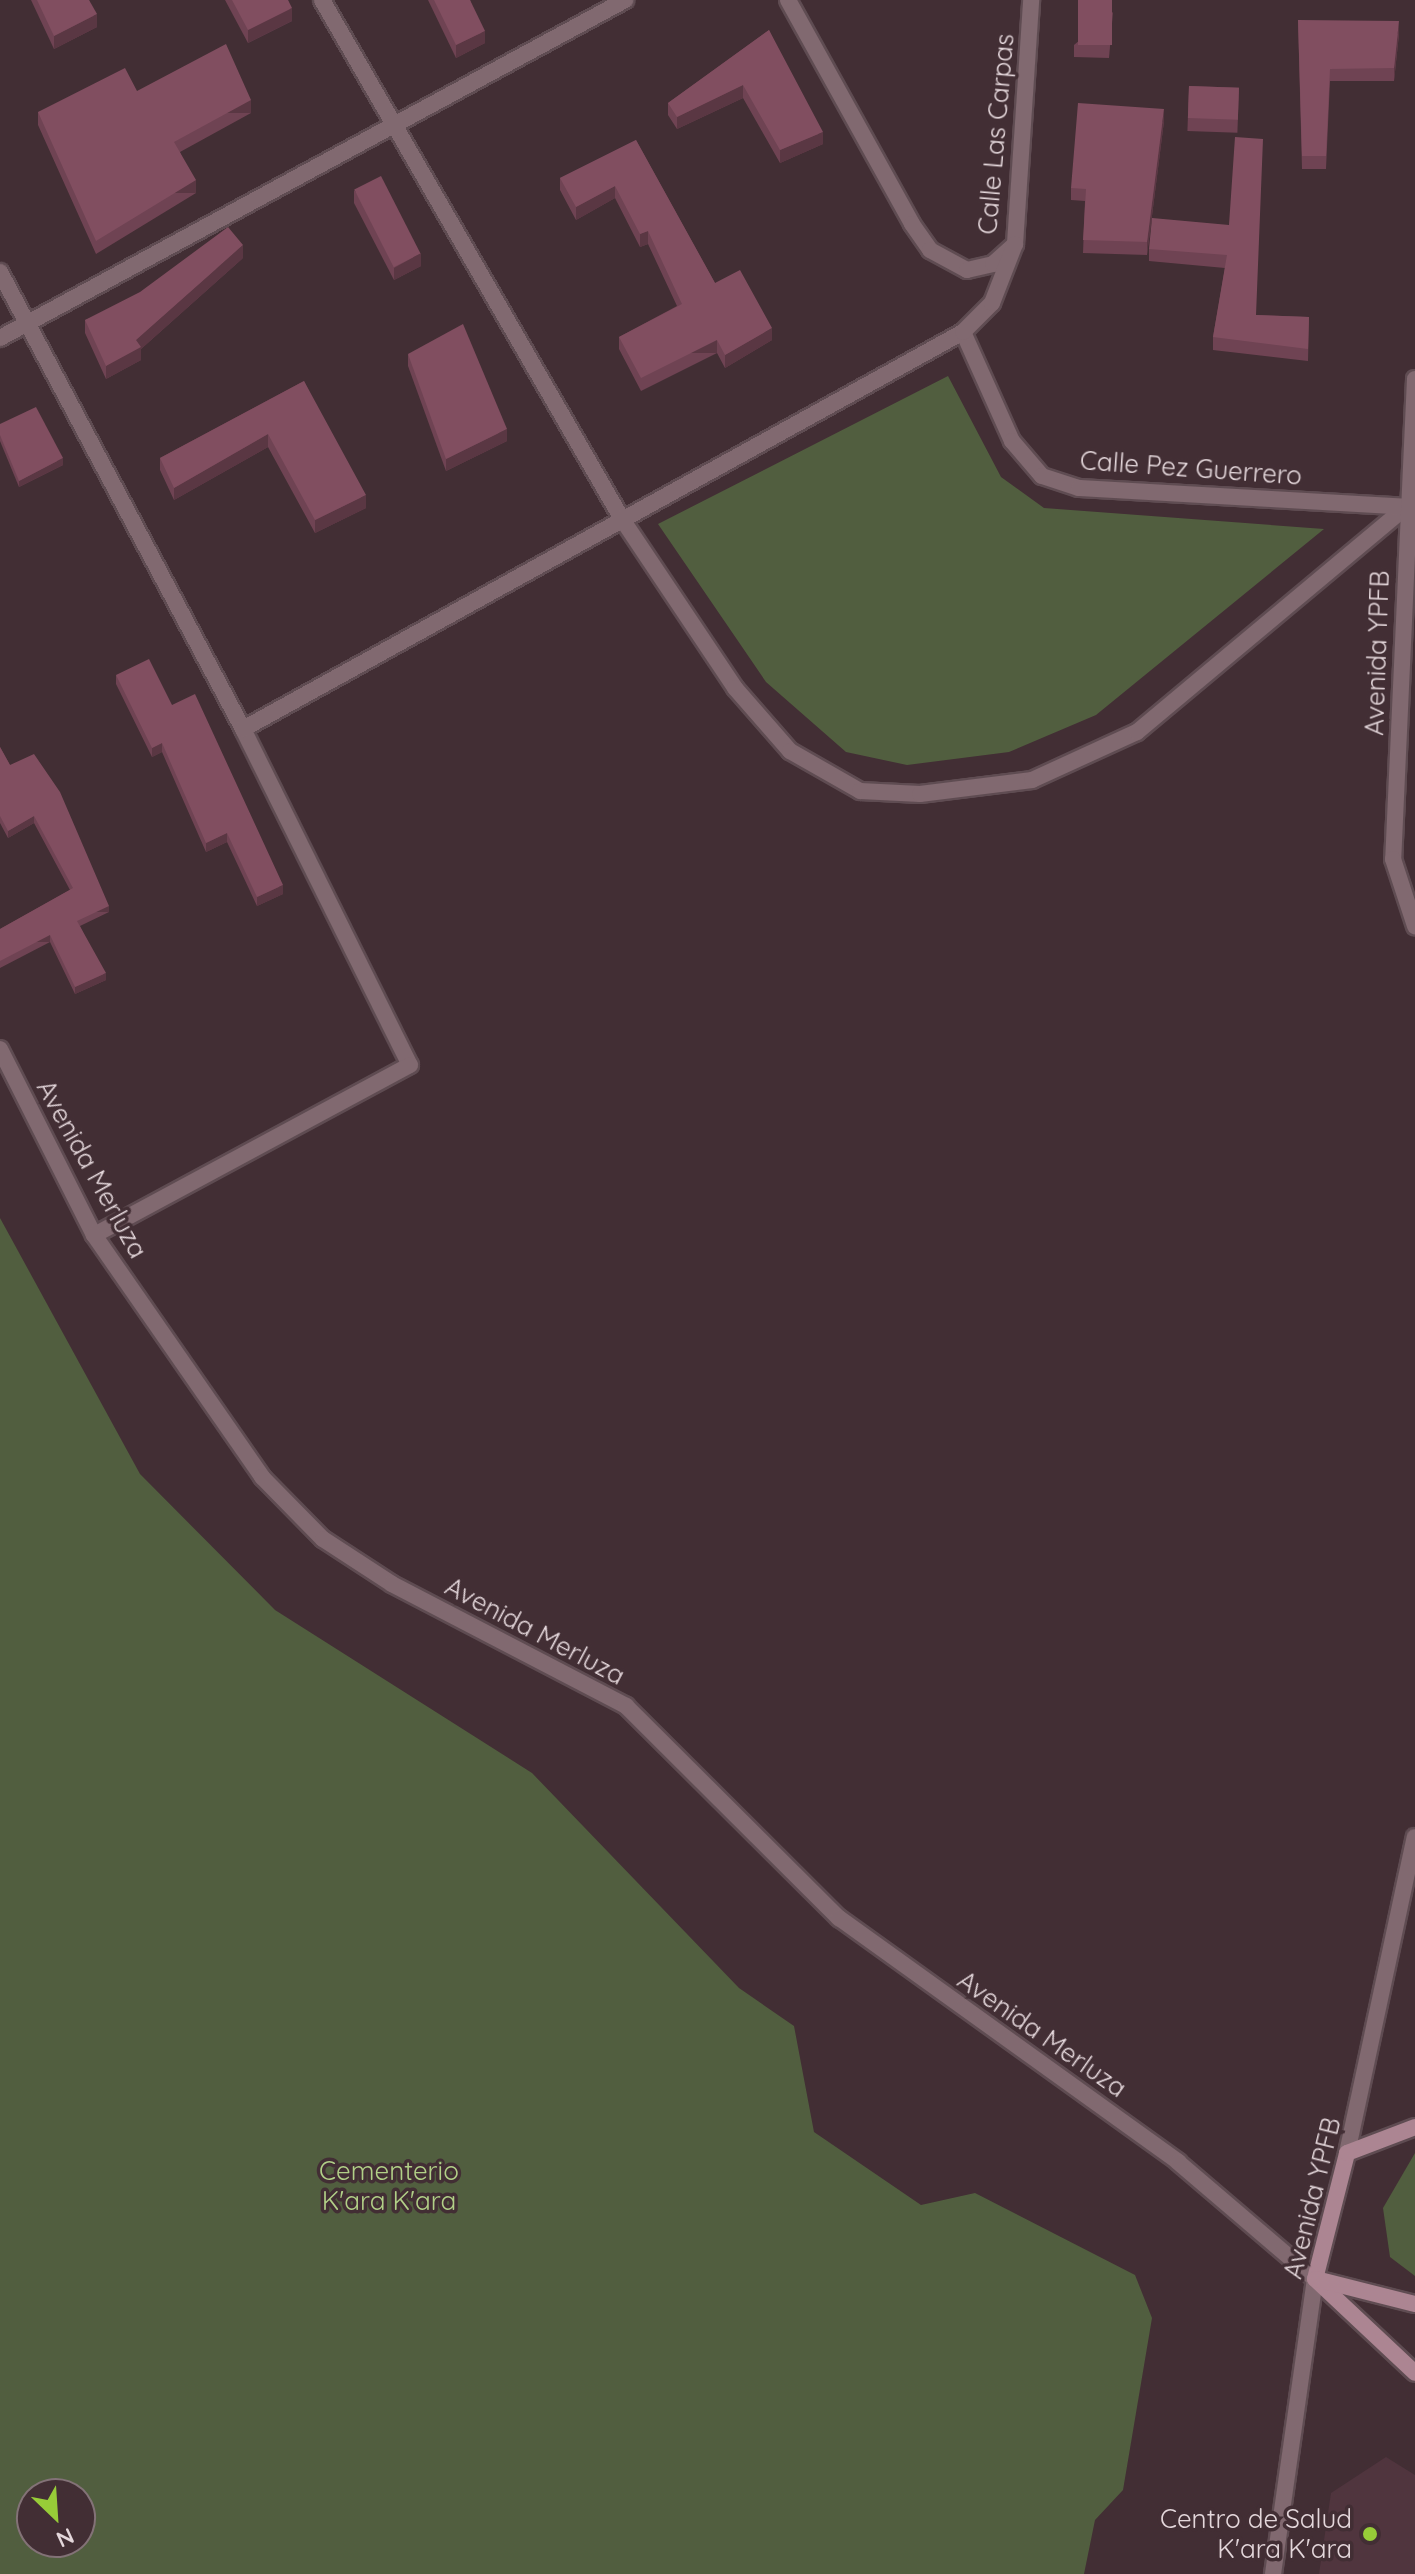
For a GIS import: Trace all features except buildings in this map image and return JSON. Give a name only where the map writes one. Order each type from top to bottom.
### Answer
[{"type":"street","points":[[322,0],[390,124],[622,519],[735,688],[790,751],[860,791],[920,794],[1032,780],[1137,732],[1406,507]]},
{"type":"street","points":[[0,338],[390,124],[625,0]]},
{"type":"street","name":"Calle Las Carpas","points":[[788,0],[930,250],[967,270],[993,264],[1015,244],[1031,0]]},
{"type":"street","points":[[243,729],[963,332],[992,303],[1015,244]]},
{"type":"street","points":[[0,272],[243,729],[410,1065],[94,1235]]},
{"type":"street","name":"Calle Pez Guerrero","points":[[963,332],[1012,441],[1042,476],[1079,488],[1406,507]]},
{"type":"street","name":"Avenida YPFB","points":[[1415,379],[1406,507],[1393,859],[1415,926]]},
{"type":"street","name":"Avenida Merluza","points":[[0,1049],[94,1235],[262,1477],[323,1539],[392,1584],[626,1706],[839,1918],[1178,2162],[1315,2279],[1415,2373]]},
{"type":"street","name":"Avenida YPFB","points":[[1273,2574],[1315,2279],[1347,2153],[1415,1837]]},
{"type":"street","points":[[1347,2153],[1415,2127]]},
{"type":"street","name":"Avenida Merluza","points":[[1315,2279],[1415,2304]]},
{"type":"shaded area","name":"Centro de Salud K'ara K'ara","points":[[1386,2457],[1415,2475],[1415,2574],[1319,2574],[1331,2493]]},
{"type":"green space","points":[[948,376],[1001,477],[1044,508],[1324,529],[1096,715],[1009,752],[907,765],[846,752],[766,682],[658,524]]},
{"type":"green space","name":"Cementerio K'ara K'ara","points":[[0,1218],[140,1474],[275,1610],[532,1773],[739,1988],[794,2026],[814,2132],[921,2205],[975,2193],[1135,2275],[1152,2318],[1123,2490],[1095,2520],[1084,2574],[0,2574]]},
{"type":"green space","points":[[1415,2153],[1415,2276],[1390,2257],[1383,2208]]},
{"type":"place","name":"Centro de Salud K'ara K'ara","points":[[1370,2534]]}]
